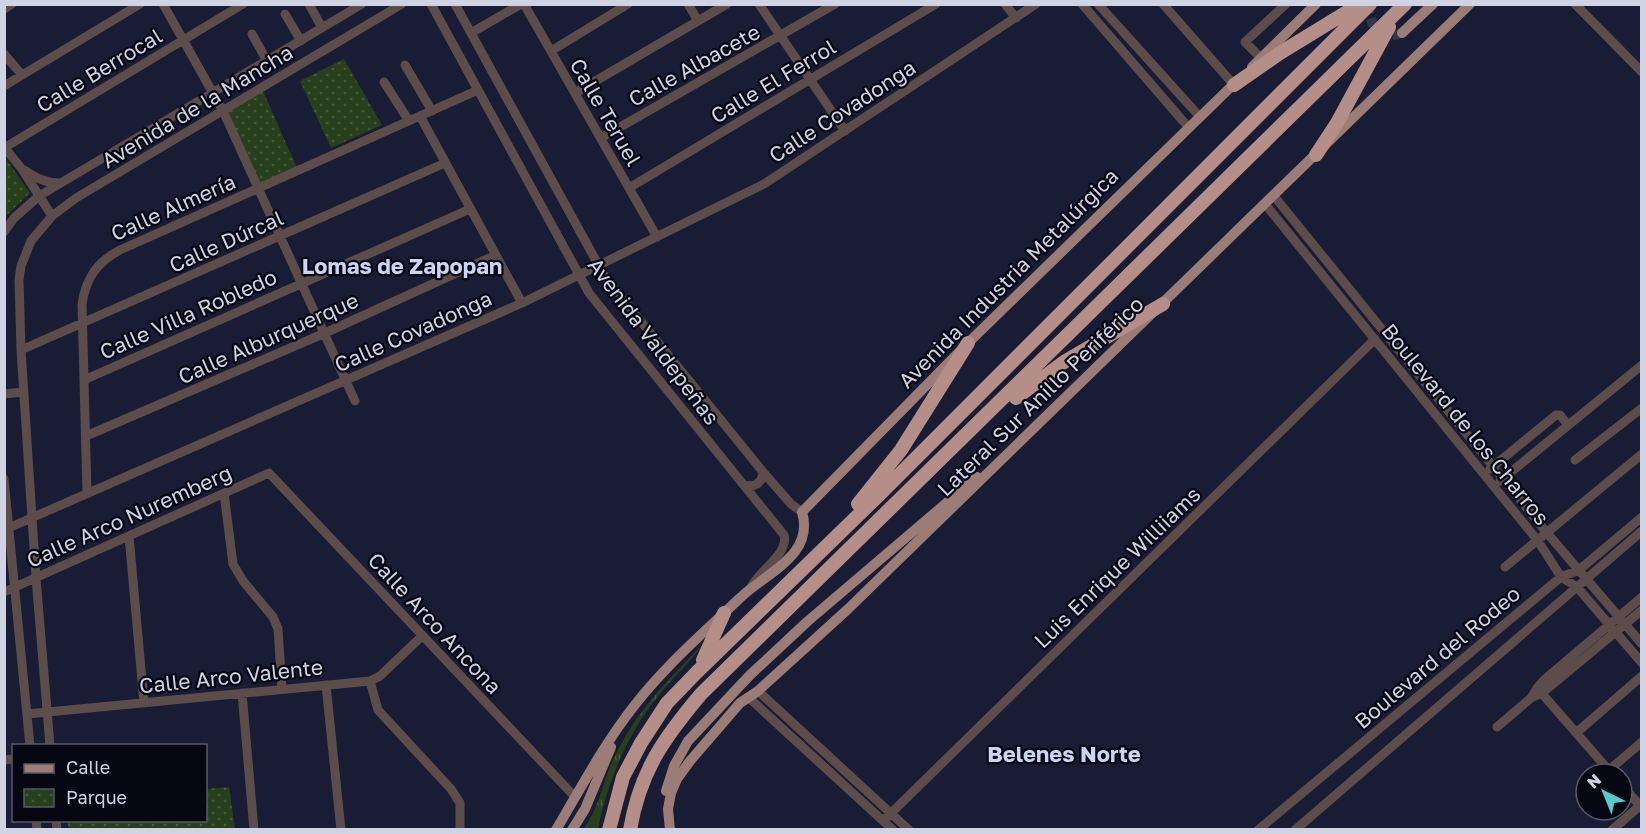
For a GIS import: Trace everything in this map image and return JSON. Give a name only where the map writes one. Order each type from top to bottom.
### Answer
[{"type":"highway","points":[[1234,85],[1280,53],[1360,4]]},
{"type":"highway","points":[[609,830],[623,777],[641,743],[667,703],[1370,4]]},
{"type":"highway","points":[[1316,155],[1337,123],[1401,8]]},
{"type":"highway","points":[[630,830],[646,775],[658,749],[679,719],[701,694],[1401,8]]},
{"type":"highway","points":[[870,530],[1032,384],[1064,362],[1163,304]]},
{"type":"highway","points":[[816,557],[828,538],[880,479],[901,450],[968,343]]},
{"type":"highway","points":[[697,672],[724,613]]},
{"type":"main road","name":"Avenida Industria Metalúrgica","points":[[802,512],[968,343],[1316,4]]},
{"type":"main road","points":[[1402,33],[1432,4]]},
{"type":"main road","name":"Lateral Sur Anillo Periférico","points":[[670,830],[668,809],[677,779],[740,703],[849,609],[1470,4]]},
{"type":"main road","points":[[670,830],[665,808],[668,782],[677,759],[694,733],[750,675],[808,621],[964,486],[992,469]]},
{"type":"main road","points":[[556,830],[617,730],[651,685],[751,587],[772,574],[801,544],[805,532],[802,512]]},
{"type":"main road","points":[[572,830],[596,785],[617,730]]},
{"type":"street","points":[[4,9],[12,4]]},
{"type":"street","points":[[4,86],[140,4]]},
{"type":"street","points":[[163,4],[223,111],[356,401]]},
{"type":"street","name":"Calle Berrocal","points":[[5,148],[243,4]]},
{"type":"street","points":[[309,4],[322,28]]},
{"type":"street","name":"Avenida de la Mancha","points":[[21,350],[19,280],[25,254],[31,241],[52,216],[76,198],[402,4]]},
{"type":"street","name":"Avenida Valdepeñas","points":[[431,4],[579,275],[603,310],[783,532],[786,542],[782,552],[762,570],[751,587]]},
{"type":"street","name":"Avenida Valdepeñas","points":[[455,4],[598,266],[613,289],[763,472],[791,504],[802,512]]},
{"type":"street","points":[[471,33],[523,4]]},
{"type":"street","name":"Calle Teruel","points":[[523,4],[657,237]]},
{"type":"street","points":[[551,51],[628,4]]},
{"type":"street","points":[[688,4],[698,21]]},
{"type":"street","points":[[575,93],[727,4]]},
{"type":"street","points":[[759,4],[845,131]]},
{"type":"street","name":"Calle Albacete","points":[[601,138],[781,37],[835,4]]},
{"type":"street","name":"Calle El Ferrol","points":[[629,188],[936,4]]},
{"type":"street","points":[[1005,4],[1016,18]]},
{"type":"street","name":"Calle Covadonga","points":[[7,529],[522,303],[764,184],[1036,4]]},
{"type":"street","points":[[1082,4],[1189,128]]},
{"type":"street","points":[[1098,4],[1200,117]]},
{"type":"street","points":[[1163,4],[1234,85]]},
{"type":"street","points":[[1261,58],[1245,42],[1286,4]]},
{"type":"street","points":[[1575,4],[1641,72]]},
{"type":"street","name":"Avenida de la Mancha","points":[[4,232],[14,218],[39,196],[359,5]]},
{"type":"street","points":[[285,14],[301,41]]},
{"type":"street","points":[[252,34],[267,61]]},
{"type":"street","points":[[4,54],[22,75]]},
{"type":"street","points":[[405,65],[432,111]]},
{"type":"street","points":[[384,82],[409,121]]},
{"type":"street","name":"Calle Almería","points":[[87,494],[84,290],[89,278],[106,257],[478,90]]},
{"type":"street","points":[[420,117],[522,303]]},
{"type":"street","points":[[5,148],[22,169],[52,216]]},
{"type":"street","name":"Calle Dúrcal","points":[[21,350],[446,163]]},
{"type":"street","points":[[22,169],[39,179],[60,183]]},
{"type":"street","name":"Boulevard de los Charros","points":[[1274,196],[1547,533],[1641,644]]},
{"type":"street","name":"Boulevard de los Charros","points":[[1265,204],[1538,541],[1561,577],[1577,587],[1641,663]]},
{"type":"street","name":"Calle Villa Robledo","points":[[84,380],[470,209]]},
{"type":"street","name":"Calle Alburquerque","points":[[86,436],[325,333],[496,255]]},
{"type":"street","name":"Luis Enrique Williiams","points":[[884,820],[1375,339]]},
{"type":"street","points":[[21,350],[50,744]]},
{"type":"street","points":[[1492,484],[1504,479],[1641,365]]},
{"type":"street","points":[[4,394],[23,392]]},
{"type":"street","points":[[1575,460],[1641,408]]},
{"type":"street","points":[[1483,473],[1494,467],[1556,415],[1560,415],[1568,425]]},
{"type":"street","points":[[1505,567],[1641,454]]},
{"type":"street","points":[[744,485],[758,484],[763,472]]},
{"type":"street","name":"Calle Arco Nuremberg","points":[[4,592],[269,473]]},
{"type":"street","name":"Calle Arco Ancona","points":[[269,473],[575,797]]},
{"type":"street","points":[[4,479],[7,529],[15,587],[30,744]]},
{"type":"street","points":[[224,493],[232,564],[243,581],[273,616],[278,629],[282,689]]},
{"type":"street","name":"Boulevard del Rodeo","points":[[1258,830],[1561,577],[1579,570],[1641,517]]},
{"type":"street","name":"Boulevard del Rodeo","points":[[1295,830],[1641,531]]},
{"type":"street","points":[[129,536],[144,702]]},
{"type":"street","points":[[1497,727],[1641,597]]},
{"type":"street","points":[[1539,690],[1616,633],[1641,610]]},
{"type":"street","points":[[422,636],[380,676],[370,681],[378,710],[451,789],[460,803],[460,830]]},
{"type":"street","points":[[1576,733],[1641,676]]},
{"type":"street","name":"Calle Arco Valente","points":[[27,714],[370,681]]},
{"type":"street","points":[[326,685],[341,830]]},
{"type":"street","points":[[1431,685],[1448,697]]},
{"type":"street","points":[[1539,690],[1601,762]]},
{"type":"street","points":[[242,693],[254,830]]},
{"type":"street","points":[[753,694],[819,746],[909,830]]},
{"type":"street","points":[[753,694],[811,754],[893,830]]},
{"type":"street","points":[[1620,762],[1641,742]]},
{"type":"street","points":[[811,754],[819,746]]},
{"type":"street","points":[[1612,830],[1641,806]]},
{"type":"green space","points":[[344,59],[382,125],[331,148],[300,81]]},
{"type":"green space","points":[[263,91],[297,168],[261,185],[227,112]]},
{"type":"green space","points":[[5,157],[30,193],[4,217]]},
{"type":"green space","points":[[704,643],[659,695],[637,726],[613,776],[598,829],[583,830],[597,804],[614,758],[632,725],[654,696]]},
{"type":"green space","points":[[229,787],[235,829],[69,829],[67,822],[207,822],[207,789]]},
{"type":"tunnel","points":[[1368,4],[1370,18],[1377,29],[1388,35],[1402,33]]},
{"type":"district","name":"Lomas de Zapopan","points":[[402,265]]},
{"type":"district","name":"Belenes Norte","points":[[1064,753]]}]
